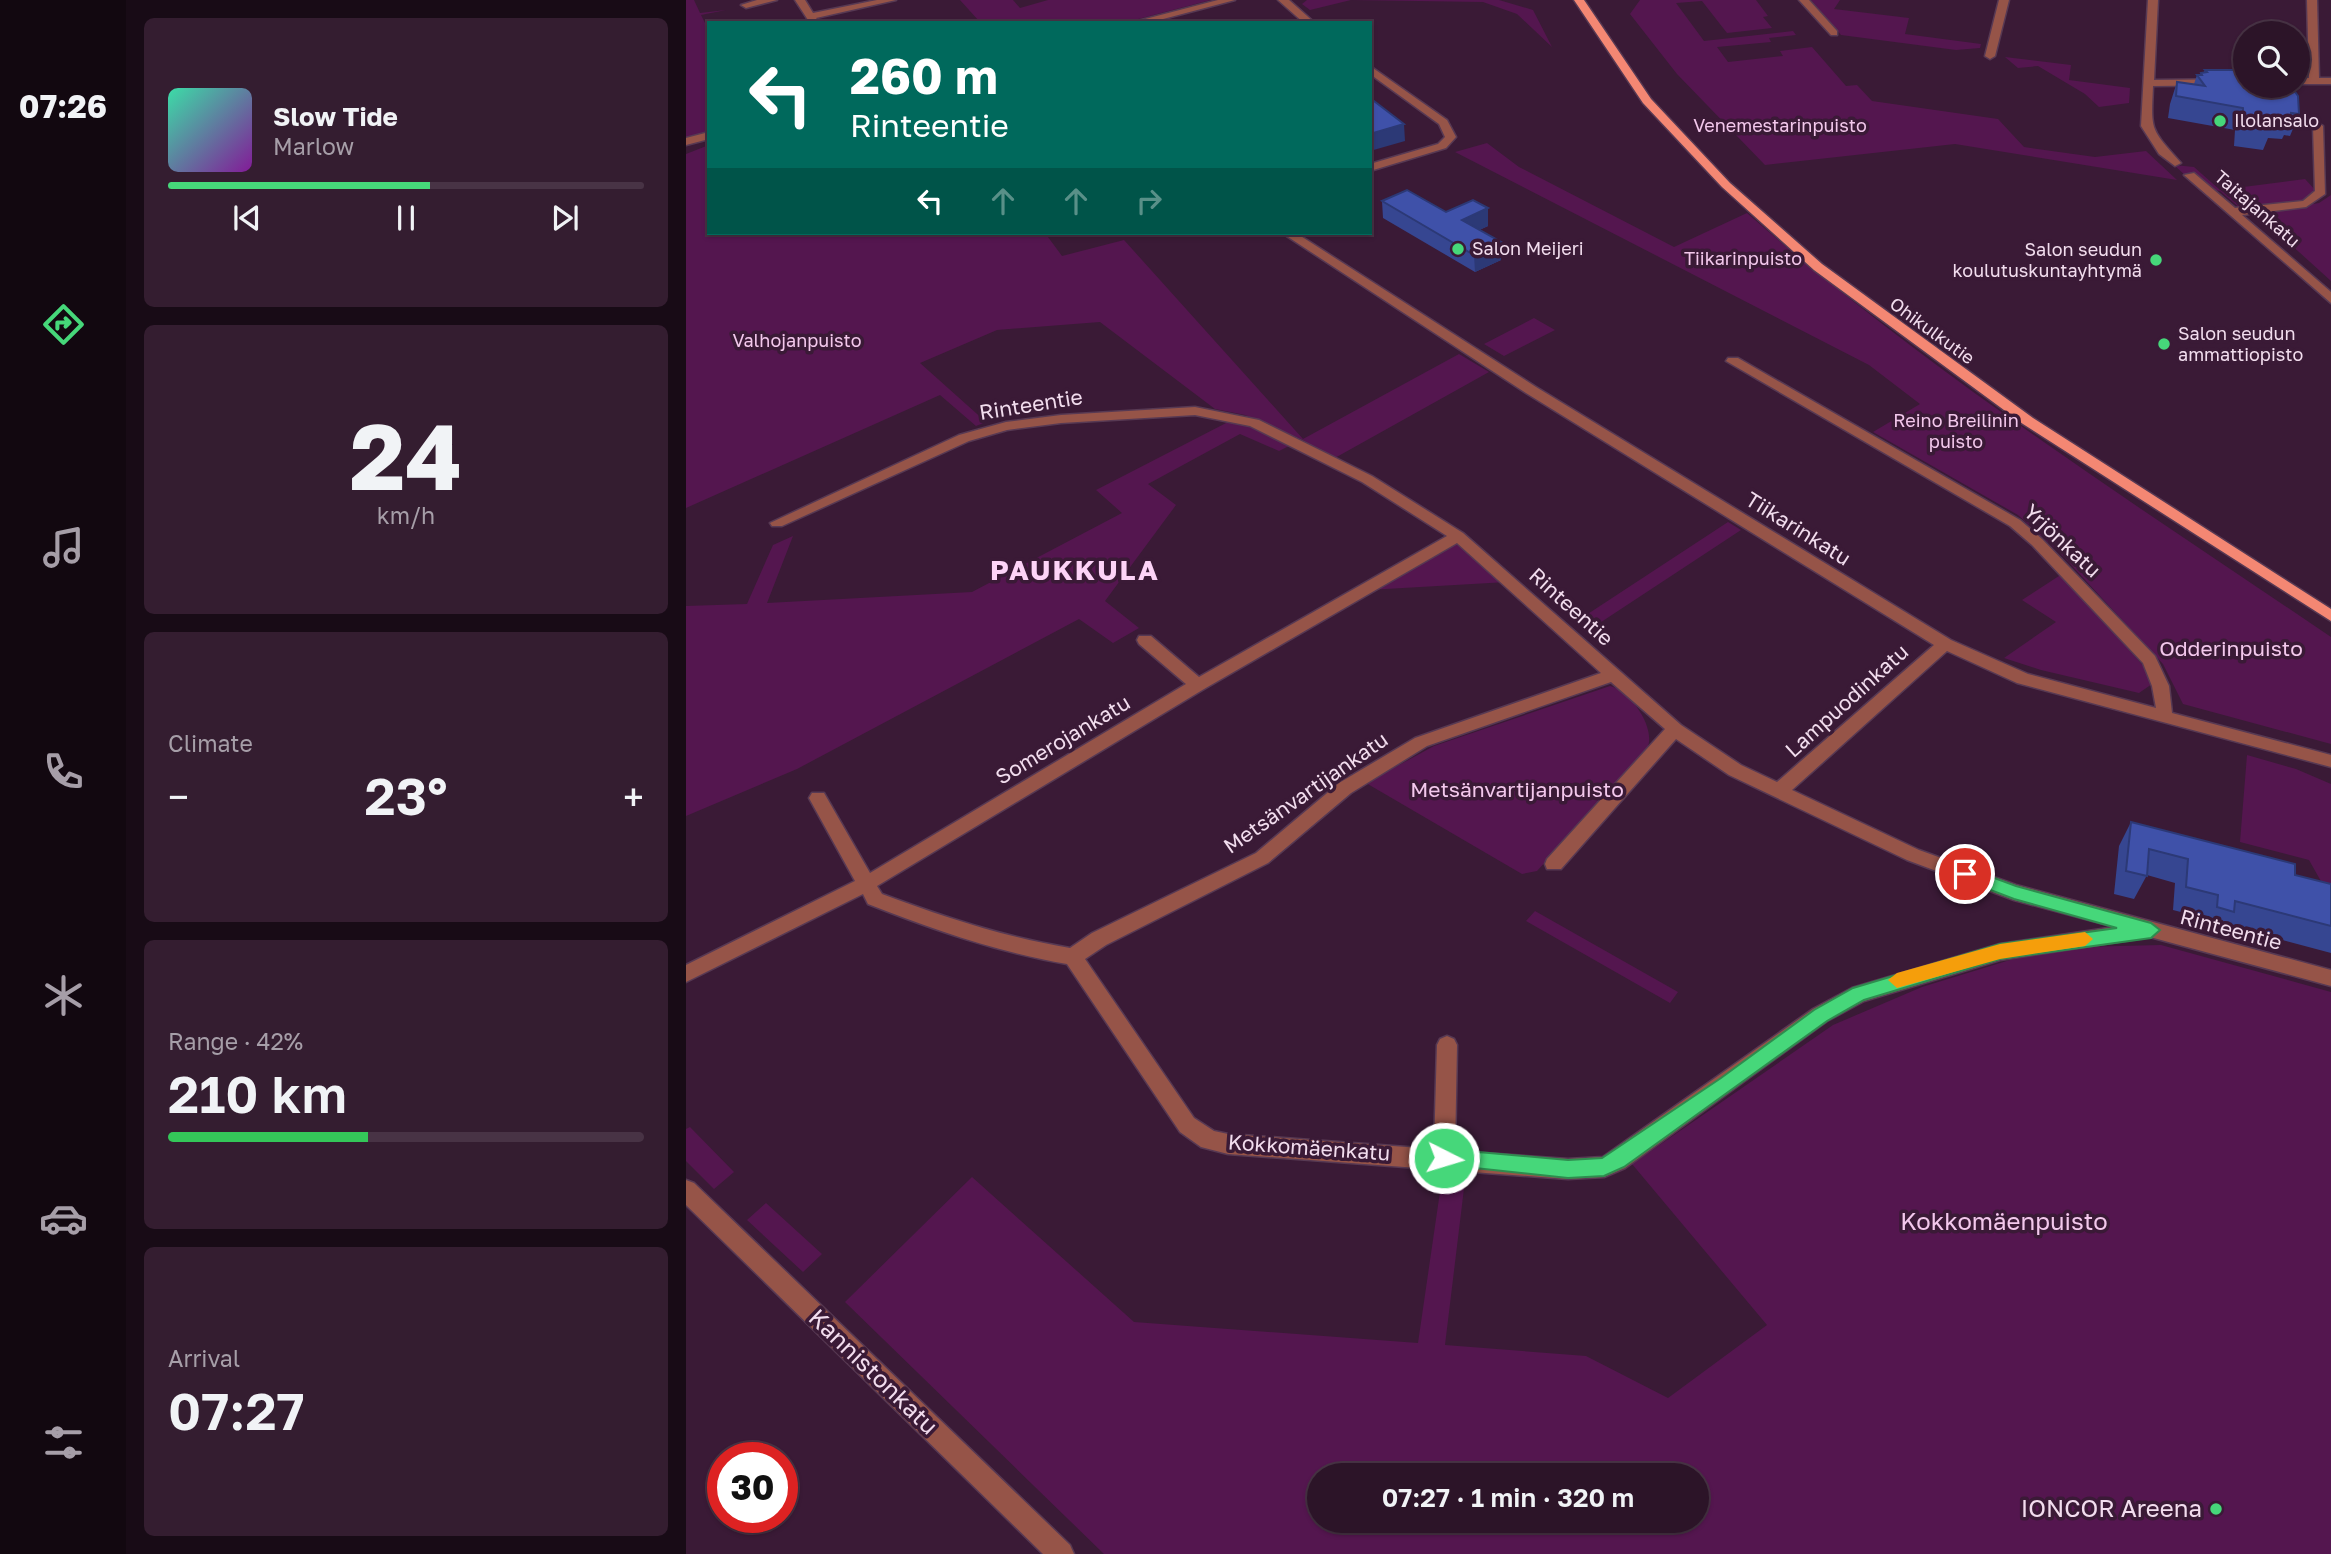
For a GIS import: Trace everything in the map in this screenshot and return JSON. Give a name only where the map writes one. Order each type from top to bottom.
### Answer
[{"type":"main road","name":"Ohikulkutie","points":[[1579,0],[1605,43],[1647,101],[1726,185],[1818,267],[2028,421],[2331,616]]},
{"type":"street","points":[[746,5],[772,0]]},
{"type":"street","points":[[800,0],[813,20],[891,0]]},
{"type":"street","points":[[1143,21],[1230,0]]},
{"type":"street","points":[[1283,0],[1308,21]]},
{"type":"street","points":[[1804,0],[1834,33]]},
{"type":"street","points":[[1990,56],[2004,0]]},
{"type":"street","points":[[2152,0],[2146,126],[2163,152],[2175,163]]},
{"type":"street","points":[[2312,0],[2314,81]]},
{"type":"street","points":[[1168,15],[1176,21]]},
{"type":"street","points":[[1372,70],[1443,122],[1451,137],[1442,146],[1372,167]]},
{"type":"street","points":[[2310,81],[2331,81]]},
{"type":"street","points":[[2147,83],[2233,82]]},
{"type":"street","points":[[2235,212],[2306,204],[2321,192],[2318,126]]},
{"type":"street","points":[[686,142],[707,136]]},
{"type":"street","name":"Taitajankatu","points":[[2190,175],[2331,299]]},
{"type":"street","name":"Tiikarinkatu","points":[[1291,235],[1531,390],[1945,644],[2023,680],[2331,761]]},
{"type":"street","name":"Yrjönkatu","points":[[1733,361],[2015,523],[2037,542],[2149,660],[2159,679],[2165,700],[2164,715]]},
{"type":"street","name":"Rinteentie","points":[[777,523],[964,438],[989,430],[1060,419],[1195,411],[1230,416],[1278,433],[1391,492],[1458,536],[1675,729],[1735,770],[1913,855],[2014,892],[2331,978]]},
{"type":"street","name":"Somerojankatu","points":[[686,974],[866,884],[1198,685],[1458,536]]},
{"type":"street","points":[[1145,640],[1198,685]]},
{"type":"street","name":"Lampuodinkatu","points":[[1779,791],[1945,644]]},
{"type":"street","name":"Metsänvartijankatu","points":[[1073,957],[1099,939],[1262,858],[1345,788],[1421,742],[1615,674]]},
{"type":"street","points":[[1554,864],[1675,729]]},
{"type":"street","points":[[818,798],[875,899],[953,929],[1020,948],[1073,957]]},
{"type":"street","name":"Kokkomäenkatu","points":[[1073,957],[1179,1115],[1190,1129],[1209,1140],[1228,1144],[1568,1169],[1604,1167],[1617,1161],[1728,1084],[1820,1015],[1859,994],[2000,952],[2151,930]]},
{"type":"street","points":[[1444,1158],[1447,1045]]},
{"type":"street","name":"Kannistonkatu","points":[[686,1190],[1061,1554]]},
{"type":"green space","points":[[686,0],[694,0],[700,13],[726,10],[701,15],[707,27],[707,132],[686,139]]},
{"type":"green space","points":[[960,0],[1013,0],[1020,8],[1048,0],[1211,0],[1131,21],[979,21]]},
{"type":"green space","points":[[1307,0],[1351,0],[1310,10],[1302,4]]},
{"type":"green space","points":[[1351,0],[1499,0],[1533,10],[1552,47],[1517,14],[1483,2]]},
{"type":"green space","name":"Venemestarinpuisto","points":[[1640,0],[1756,0],[1768,16],[1763,17],[1772,28],[1727,33],[1702,1],[1676,3],[1704,41],[1793,31],[1796,35],[1769,38],[1771,42],[1717,47],[1728,62],[1783,56],[1780,51],[1812,47],[1846,86],[1857,85],[1872,101],[1998,119],[2024,147],[2095,157],[2146,151],[2177,180],[1955,144],[1765,165],[1677,74],[1630,14]]},
{"type":"green space","points":[[1811,0],[1840,0],[1834,9],[1909,18],[1905,34],[1981,44],[1980,48],[1956,50],[1841,35]]},
{"type":"green space","points":[[2005,57],[2071,65],[2069,80],[2130,88],[2129,103],[2099,107],[2085,94],[2038,66],[2018,68]]},
{"type":"green space","points":[[1487,143],[1519,167],[1674,247],[1747,213],[1887,327],[2032,434],[2331,637],[2331,744],[2183,704],[2163,664],[2061,554],[2018,515],[1873,432],[1920,404],[1869,365],[1455,152]]},
{"type":"green space","name":"Valhojanpuisto","points":[[707,146],[707,235],[1046,235],[1062,256],[1124,240],[1303,439],[1459,354],[1489,372],[1333,459],[1303,440],[1245,415],[1215,409],[1100,322],[997,330],[920,363],[986,422],[976,426],[940,395],[686,508],[686,154]]},
{"type":"green space","points":[[2174,165],[2194,167],[2220,190],[2305,179],[2317,192],[2304,202],[2241,209],[2220,191],[2200,189]]},
{"type":"green space","points":[[2331,195],[2331,281],[2256,213],[2319,203]]},
{"type":"green space","points":[[1534,318],[1555,330],[1504,356],[1484,344]]},
{"type":"green space","points":[[1230,421],[1252,425],[1293,444],[1279,451],[1240,434],[1148,484],[1176,505],[1105,601],[1139,628],[1113,643],[1079,619],[797,769],[686,816],[686,606],[747,604],[773,545],[793,536],[767,603],[972,592],[1122,513],[1096,490]]},
{"type":"green space","points":[[1728,522],[1741,530],[1586,632],[1574,623]]},
{"type":"green space","points":[[1449,543],[1459,543],[1507,582],[1368,590]]},
{"type":"green space","points":[[2062,574],[2146,669],[2152,684],[2139,693],[2041,670],[2004,658],[2056,622],[2022,600]]},
{"type":"green space","name":"Metsänvartijanpuisto","points":[[1610,686],[1626,695],[1640,712],[1648,731],[1647,749],[1537,871],[1522,874],[1366,783],[1434,746]]},
{"type":"green space","points":[[2247,755],[2296,769],[2331,784],[2331,899],[2309,860],[2240,842]]},
{"type":"green space","points":[[1535,911],[1678,992],[1670,1003],[1526,921]]},
{"type":"green space","name":"Kokkomäenpuisto","points":[[2161,945],[2331,992],[2331,1554],[1104,1554],[845,1302],[972,1177],[1134,1322],[1418,1343],[1443,1171],[1466,1172],[1445,1345],[1586,1356],[1668,1398],[1767,1325],[1632,1164],[1833,1025],[1922,987],[2010,960],[2078,947]]},
{"type":"green space","points":[[690,1127],[734,1172],[714,1189],[686,1161],[686,1129]]},
{"type":"green space","points":[[766,1203],[822,1254],[803,1272],[747,1220]]},
{"type":"building","points":[[2205,70],[2233,70],[2233,98],[2298,98],[2299,114],[2291,113],[2291,117],[2272,115],[2272,128],[2243,124],[2243,108],[2176,96],[2177,82],[2205,86],[2197,75],[2207,72]]},
{"type":"building","points":[[1372,100],[1404,124],[1372,133]]},
{"type":"building","points":[[1407,190],[1446,212],[1473,200],[1488,208],[1462,220],[1501,242],[1474,255],[1382,201]]},
{"type":"building","points":[[2131,822],[2295,864],[2295,875],[2331,884],[2331,926],[2235,901],[2234,912],[2217,907],[2218,895],[2186,887],[2188,859],[2149,849],[2147,876],[2126,871]]},
{"type":"slow traffic","points":[[1897,980],[2000,952],[2085,939]]},
{"type":"place","name":"Ilolansalo","points":[[2220,121]]},
{"type":"place","name":"Salon Meijeri","points":[[1458,249]]},
{"type":"place","name":"Salon seudun koulutuskuntayhtymä","points":[[2156,260]]},
{"type":"place","name":"Salon seudun ammattiopisto","points":[[2164,344]]},
{"type":"place","name":"IONCOR Areena","points":[[2216,1509]]},
{"type":"district","name":"PAUKKULA","points":[[1075,570]]},
{"type":"route","points":[[1444,1158],[1568,1169],[1588,1170],[1604,1167],[1617,1161],[1728,1084],[1820,1015],[1859,994],[1931,970],[2000,952],[2151,930],[2014,892],[1965,874]]},
{"type":"park label","name":"Tiikarinpuisto","points":[[1743,259]]},
{"type":"park label","name":"Reino Breilinin puisto","points":[[1956,431]]},
{"type":"park label","name":"Odderinpuisto","points":[[2231,649]]}]
